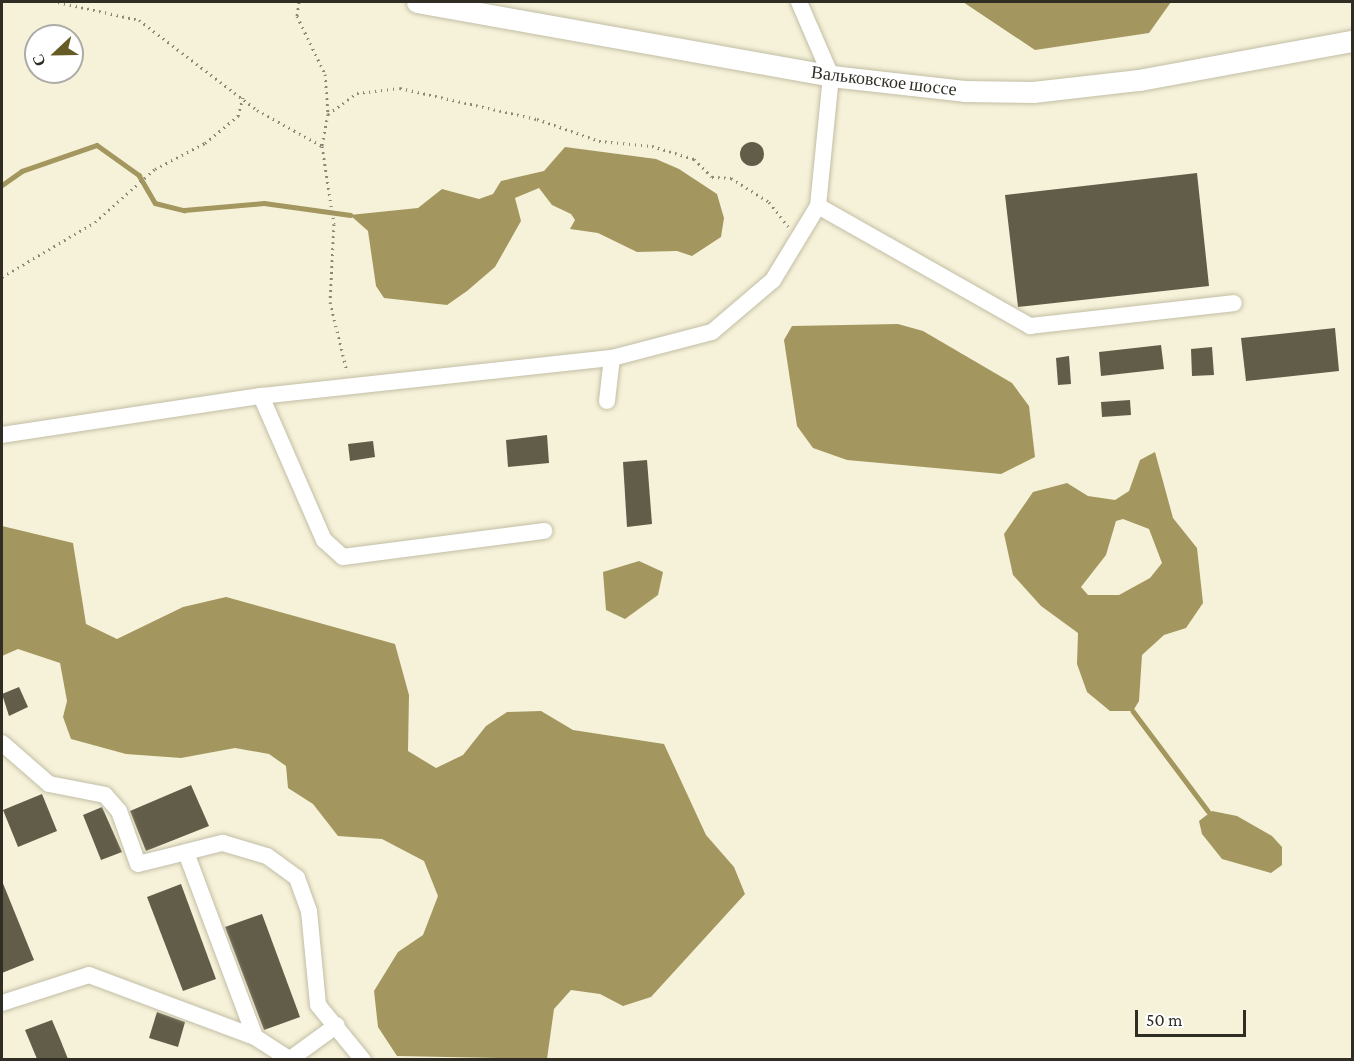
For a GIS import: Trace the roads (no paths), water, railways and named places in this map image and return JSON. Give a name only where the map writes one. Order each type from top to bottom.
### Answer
[{"type":"main road","name":"Вальковское шоссе","points":[[417,2],[831,76],[964,91],[1033,92],[1138,80],[1353,41]]},
{"type":"lane","points":[[2,435],[261,396],[612,358],[712,332],[773,280],[800,240],[818,206],[830,115],[831,76],[799,2]]},
{"type":"lane","points":[[818,206],[1030,326],[1234,303]]},
{"type":"lane","points":[[607,401],[612,358]]},
{"type":"lane","points":[[261,396],[324,540],[343,557],[544,531]]},
{"type":"lane","points":[[2,743],[49,784],[105,795],[120,811],[138,864],[223,843],[267,856],[297,878],[309,911],[318,1005],[363,1059]]},
{"type":"lane","points":[[186,852],[255,1037]]},
{"type":"lane","points":[[2,1003],[89,975],[255,1037],[289,1059],[337,1025]]},
{"type":"waterway","points":[[2,185],[22,171],[97,145],[139,175],[155,203],[184,210],[264,203],[350,215]]},
{"type":"waterway","points":[[1133,711],[1208,811]]}]
